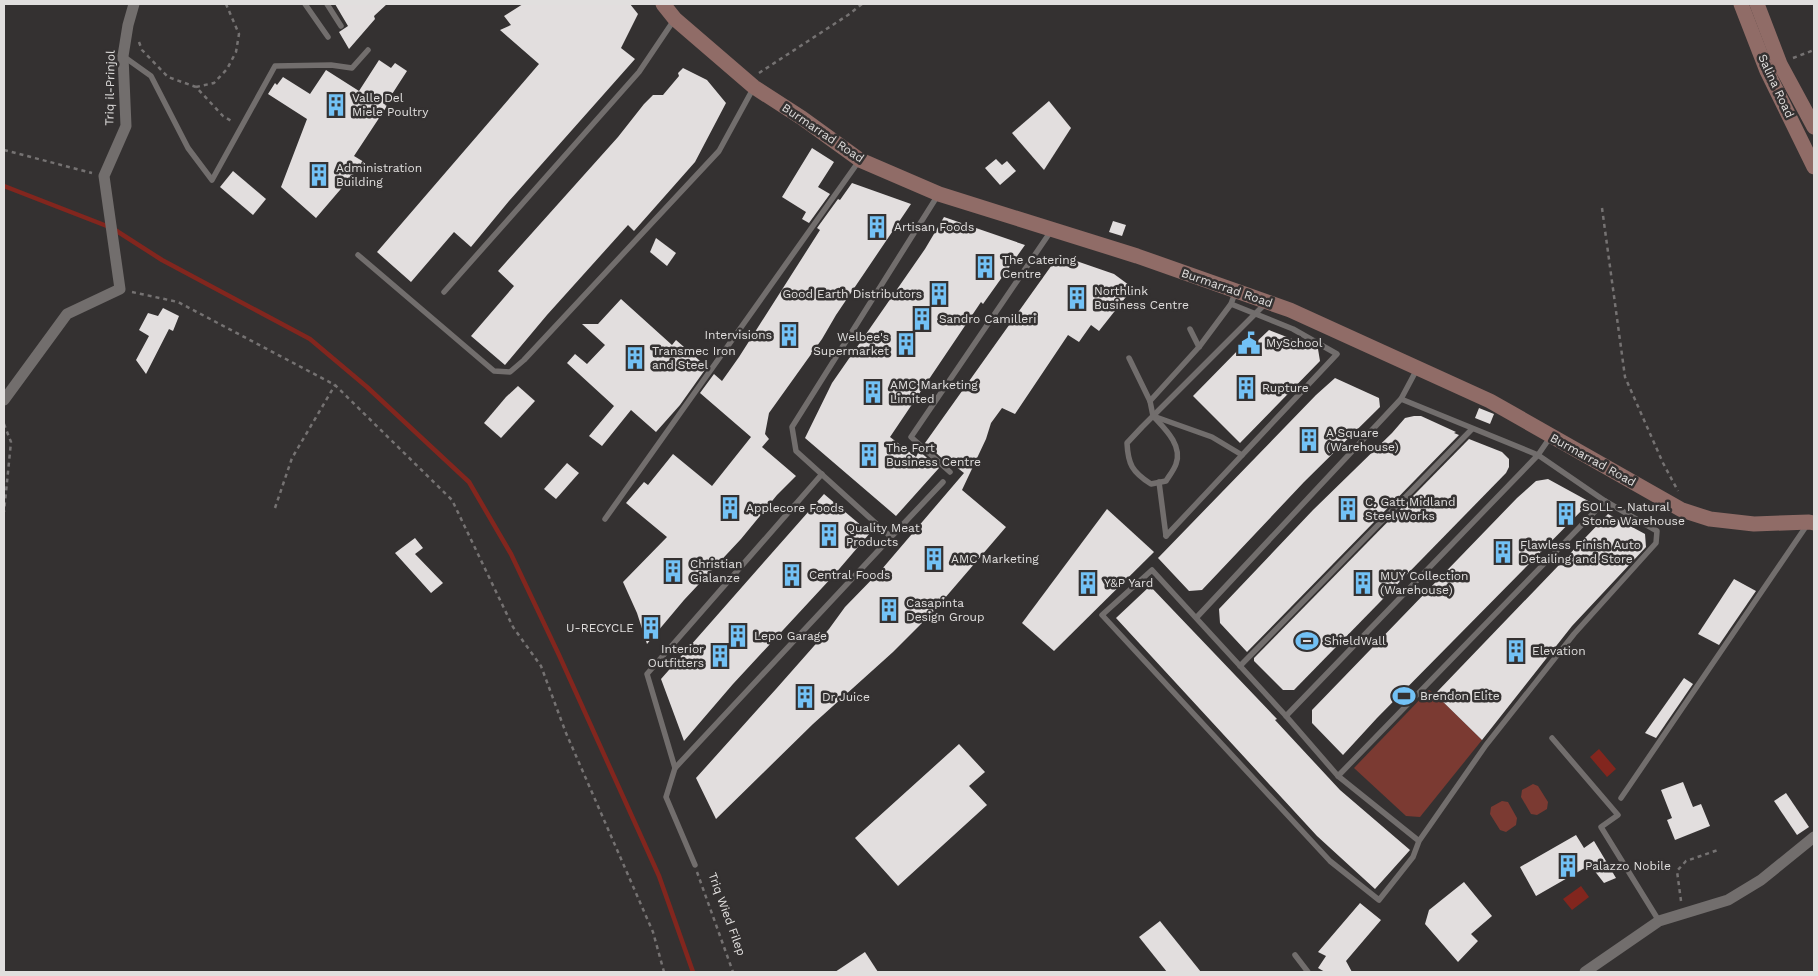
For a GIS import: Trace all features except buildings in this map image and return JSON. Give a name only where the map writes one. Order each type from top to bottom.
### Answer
[{"type":"street","name":"Triq il-Prinjol","points":[[104,176],[126,126],[123,56],[128,25],[134,4]]},
{"type":"street","name":"Burmarrad Road","points":[[663,4],[675,18],[751,85],[802,118],[860,160],[939,194],[1129,254],[1234,297],[1268,302],[1290,310],[1490,401],[1682,510],[1710,519],[1754,524],[1812,522]]},
{"type":"street","name":"Salina Road","points":[[1741,4],[1767,71],[1814,167]]},
{"type":"street","name":"Salina Road","points":[[1757,4],[1780,64],[1814,127]]},
{"type":"street","points":[[4,400],[68,314],[120,289],[104,176]]},
{"type":"street","points":[[1585,972],[1659,921],[1728,900],[1761,880],[1814,837]]},
{"type":"lane","points":[[305,4],[328,36]]},
{"type":"lane","points":[[328,4],[342,26]]},
{"type":"lane","points":[[444,292],[639,72],[675,18]]},
{"type":"lane","points":[[123,56],[152,76],[188,148],[212,180],[275,66],[331,65],[352,68],[368,50]]},
{"type":"lane","points":[[358,255],[494,371],[510,372],[524,360],[719,151],[751,85]]},
{"type":"lane","points":[[605,519],[860,160]]},
{"type":"lane","points":[[891,537],[796,451],[792,427],[939,194]]},
{"type":"lane","points":[[950,472],[911,437],[1052,229]]},
{"type":"lane","points":[[1150,401],[1199,347],[1234,297],[1256,314],[1294,328],[1337,354],[1166,536],[1159,482]]},
{"type":"lane","points":[[1129,358],[1150,401],[1153,416],[1169,433],[1176,446],[1177,463],[1166,481],[1150,484],[1139,476],[1128,460],[1127,442],[1153,416],[1268,302]]},
{"type":"lane","points":[[1190,329],[1199,347]]},
{"type":"lane","points":[[1197,617],[1401,399],[1418,367]]},
{"type":"lane","points":[[1401,399],[1538,455],[1606,501],[1657,531],[1656,543],[1574,634],[1486,745],[1419,841],[1413,856],[1379,900],[1330,861],[1102,615],[1152,570],[1197,617],[1338,776],[1419,841]]},
{"type":"lane","points":[[1153,416],[1212,437],[1242,455]]},
{"type":"lane","points":[[1240,666],[1472,429]]},
{"type":"lane","points":[[1286,716],[1538,455],[1550,436]]},
{"type":"lane","points":[[675,768],[647,674],[822,474]]},
{"type":"lane","points":[[694,865],[666,797],[675,768],[943,482]]},
{"type":"lane","points":[[1338,776],[1606,501]]},
{"type":"lane","points":[[1621,798],[1812,522]]},
{"type":"lane","points":[[1552,738],[1618,815],[1602,827],[1659,921]]},
{"type":"lane","points":[[1295,955],[1308,972]]},
{"type":"path","points":[[196,87],[214,82],[228,69],[236,52],[239,34],[226,4]]},
{"type":"path","points":[[751,85],[770,64],[848,15],[862,4]]},
{"type":"path","points":[[138,38],[142,50],[168,77],[196,87],[223,116],[241,126]]},
{"type":"path","points":[[1780,64],[1814,50]]},
{"type":"path","points":[[4,150],[104,176]]},
{"type":"path","points":[[1602,208],[1625,377],[1663,463],[1678,491],[1682,510]]},
{"type":"path","points":[[120,289],[178,302],[335,385],[452,500],[513,627],[541,666],[566,733],[654,932],[664,972]]},
{"type":"path","points":[[275,508],[292,458],[335,385]]},
{"type":"path","points":[[4,424],[11,442],[4,512]]},
{"type":"path","points":[[1685,913],[1680,897],[1677,872],[1686,860],[1718,850]]},
{"type":"path","name":"Triq Wied Filep","points":[[694,865],[733,972]]},
{"type":"shaded area","points":[[1429,690],[1482,740],[1420,817],[1406,816],[1354,768]]},
{"type":"shaded area","points":[[1599,749],[1616,769],[1607,777],[1590,757]]},
{"type":"shaded area","points":[[1533,784],[1538,786],[1548,802],[1547,809],[1537,815],[1531,814],[1521,797],[1522,790]]},
{"type":"shaded area","points":[[1502,801],[1508,802],[1517,818],[1516,825],[1506,832],[1500,830],[1490,814],[1491,807]]},
{"type":"shaded area","points":[[1581,886],[1589,897],[1572,910],[1563,899]]},
{"type":"waterway","points":[[4,186],[112,228],[162,260],[310,339],[367,387],[469,482],[511,554],[559,655],[659,876],[693,972]]},
{"type":"place","name":"Valle Del Miele Poultry","points":[[336,105]]},
{"type":"place","name":"Administration Building","points":[[319,175]]},
{"type":"place","name":"Artisan Foods","points":[[877,227]]},
{"type":"place","name":"The Catering Centre","points":[[985,267]]},
{"type":"place","name":"Good Earth Distributors","points":[[939,294]]},
{"type":"place","name":"Northlink Business Centre","points":[[1077,298]]},
{"type":"place","name":"Sandro Camilleri","points":[[922,319]]},
{"type":"place","name":"Intervisions","points":[[789,335]]},
{"type":"place","name":"MySchool","points":[[1249,343]]},
{"type":"place","name":"Welbee's Supermarket","points":[[906,344]]},
{"type":"place","name":"Transmec Iron and Steel","points":[[635,358]]},
{"type":"place","name":"Rupture","points":[[1246,388]]},
{"type":"place","name":"AMC Marketing Limited","points":[[873,392]]},
{"type":"place","name":"A Square (Warehouse)","points":[[1309,440]]},
{"type":"place","name":"The Fort Business Centre","points":[[869,455]]},
{"type":"place","name":"Applecore Foods","points":[[730,508]]},
{"type":"place","name":"C. Gatt Midland Steel Works","points":[[1348,509]]},
{"type":"place","name":"SOLL - Natural Stone Warehouse","points":[[1566,514]]},
{"type":"place","name":"Quality Meat Products","points":[[829,535]]},
{"type":"place","name":"Flawless Finish Auto Detailing and Store","points":[[1503,552]]},
{"type":"place","name":"AMC Marketing","points":[[934,559]]},
{"type":"place","name":"Christian Gialanze","points":[[673,571]]},
{"type":"place","name":"Central Foods","points":[[792,575]]},
{"type":"place","name":"Y&P Yard","points":[[1088,583]]},
{"type":"place","name":"MUY Collection (Warehouse)","points":[[1363,583]]},
{"type":"place","name":"Casapinta Design Group","points":[[889,610]]},
{"type":"place","name":"U-RECYCLE","points":[[651,628]]},
{"type":"place","name":"Lepo Garage","points":[[738,636]]},
{"type":"place","name":"ShieldWall","points":[[1307,641]]},
{"type":"place","name":"Elevation","points":[[1516,651]]},
{"type":"place","name":"Interior Outfitters","points":[[720,656]]},
{"type":"place","name":"Brendon Elite","points":[[1404,696]]},
{"type":"place","name":"Dr Juice","points":[[805,697]]},
{"type":"place","name":"Palazzo Nobile","points":[[1568,866]]}]
